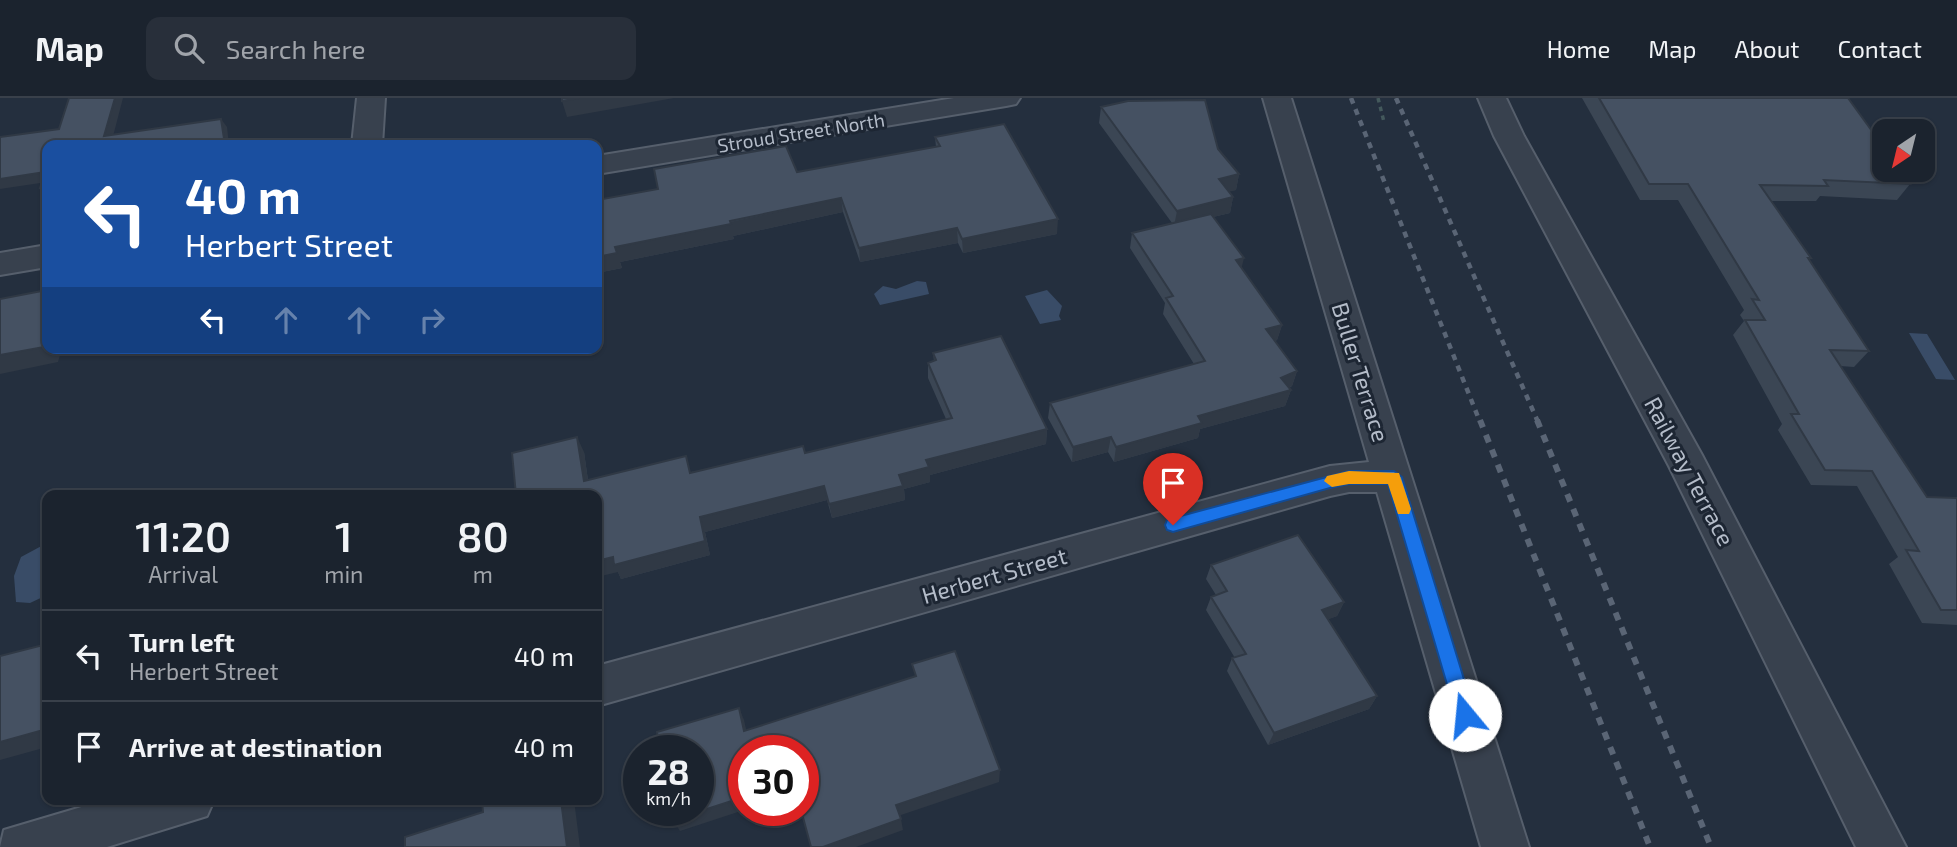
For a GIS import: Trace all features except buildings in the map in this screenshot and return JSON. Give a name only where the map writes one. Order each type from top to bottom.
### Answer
[{"type":"street","points":[[367,140],[370,98]]},
{"type":"street","name":"Stroud Street North","points":[[602,164],[1006,98]]},
{"type":"street","name":"Buller Terrace","points":[[1277,98],[1505,847]]},
{"type":"street","name":"Railway Terrace","points":[[1492,98],[1509,136],[1688,466],[1882,847]]},
{"type":"street","points":[[0,264],[42,257]]},
{"type":"street","name":"Herbert Street","points":[[602,686],[1330,481],[1349,477],[1394,477]]},
{"type":"street","points":[[22,847],[172,805]]},
{"type":"path","points":[[1378,98],[1384,122]]},
{"type":"water","points":[[917,281],[926,282],[929,294],[880,305],[874,294],[883,286],[896,289]]},
{"type":"water","points":[[1047,290],[1062,306],[1059,316],[1061,320],[1040,324],[1025,296]]},
{"type":"water","points":[[1909,333],[1927,334],[1955,380],[1936,379]]},
{"type":"water","points":[[42,546],[42,597],[30,603],[16,602],[14,576],[21,557]]},
{"type":"railway","points":[[1351,98],[1480,422]]},
{"type":"railway","points":[[1396,98],[1538,422]]},
{"type":"railway","points":[[1480,420],[1650,847]]},
{"type":"railway","points":[[1537,420],[1711,847]]},
{"type":"slow traffic","points":[[1332,481],[1349,477],[1394,477],[1403,509]]},
{"type":"route","points":[[1173,525],[1330,481],[1349,477],[1394,477],[1465,715]]}]
